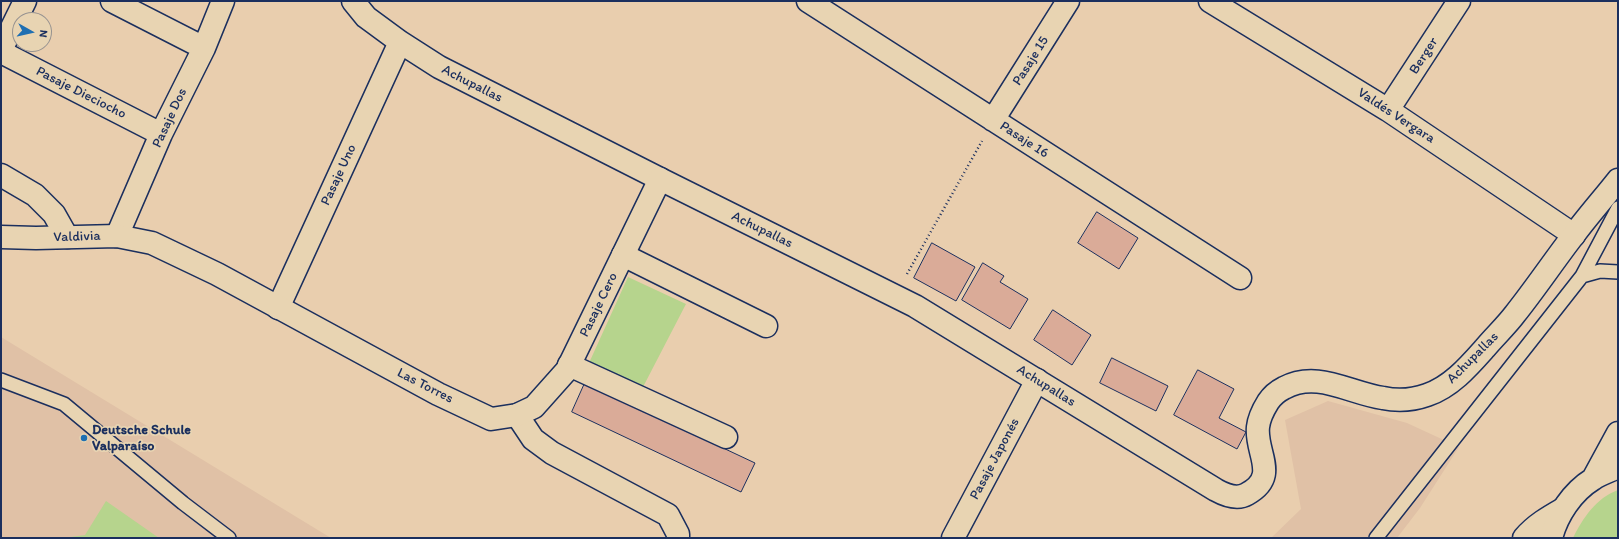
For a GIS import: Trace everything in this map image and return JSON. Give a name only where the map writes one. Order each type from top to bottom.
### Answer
[{"type":"street","points":[[1,51],[25,1]]},
{"type":"street","points":[[112,1],[204,48]]},
{"type":"street","name":"Pasaje Dos","points":[[117,236],[161,134],[204,48],[223,1]]},
{"type":"street","name":"Achupallas","points":[[353,1],[366,17],[400,42],[439,67],[915,306],[1224,495],[1234,497],[1244,496],[1253,491],[1260,484],[1264,475],[1265,466],[1259,442],[1258,427],[1262,412],[1270,400],[1280,390],[1305,380],[1318,381],[1381,398],[1396,400],[1412,399],[1441,389],[1466,369],[1514,315],[1574,235],[1618,180]]},
{"type":"street","name":"Pasaje 16","points":[[808,1],[1240,278]]},
{"type":"street","name":"Pasaje 15","points":[[993,120],[1068,1]]},
{"type":"street","name":"Berger","points":[[1388,110],[1459,1]]},
{"type":"street","name":"Valdés Vergara","points":[[1213,2],[1388,110],[1574,235]]},
{"type":"street","name":"Pasaje Uno","points":[[278,308],[400,42]]},
{"type":"street","name":"Pasaje Dieciocho","points":[[1,51],[161,134]]},
{"type":"street","points":[[1,174],[35,194],[54,214],[67,237]]},
{"type":"street","name":"Pasaje Cero","points":[[517,415],[534,407],[549,392],[567,370],[660,179]]},
{"type":"street","name":"Valdivia","points":[[1,237],[36,238],[117,236],[152,243]]},
{"type":"street","name":"Las Torres","points":[[152,243],[217,274],[438,394],[491,419],[517,415]]},
{"type":"street","points":[[623,255],[766,326]]},
{"type":"street","points":[[569,365],[726,437]]},
{"type":"street","name":"Pasaje Japonés","points":[[953,538],[1037,380]]},
{"type":"street","points":[[517,415],[534,439],[552,453],[668,515],[678,534],[678,538]]},
{"type":"street","points":[[1593,479],[1618,433]]},
{"type":"street","points":[[1551,538],[1553,530],[1563,509],[1577,492],[1593,479],[1618,467]]},
{"type":"street","points":[[1524,538],[1530,531],[1548,517],[1563,509]]},
{"type":"lane","points":[[1376,538],[1582,276],[1618,208]]},
{"type":"lane","points":[[1582,276],[1600,271],[1618,272]]},
{"type":"lane","points":[[1,380],[64,404],[183,503],[229,538]]},
{"type":"path","points":[[895,296],[993,120]]},
{"type":"shaded area","name":"Deutsche Schule Valparaíso","points":[[1,337],[331,538],[1,538]]},
{"type":"shaded area","points":[[1328,401],[1407,423],[1459,447],[1420,508],[1397,538],[1271,538],[1301,509],[1285,420]]},
{"type":"green space","points":[[628,277],[686,304],[643,387],[589,363]]},
{"type":"green space","points":[[1618,490],[1618,538],[1573,538],[1581,523],[1597,503]]},
{"type":"green space","points":[[106,501],[159,538],[63,538],[85,535]]},
{"type":"building","points":[[1097,212],[1138,238],[1119,269],[1078,243]]},
{"type":"building","points":[[932,243],[975,267],[956,301],[914,278]]},
{"type":"building","points":[[983,263],[1004,276],[1000,282],[1028,299],[1010,329],[962,300]]},
{"type":"building","points":[[1053,310],[1091,335],[1072,365],[1034,340]]},
{"type":"building","points":[[1112,358],[1168,386],[1156,411],[1100,383]]},
{"type":"building","points":[[1198,370],[1234,389],[1219,418],[1246,432],[1237,449],[1174,415]]},
{"type":"building","points":[[585,383],[755,463],[741,492],[572,412]]},
{"type":"place","name":"Deutsche Schule Valparaíso","points":[[84,438]]}]
